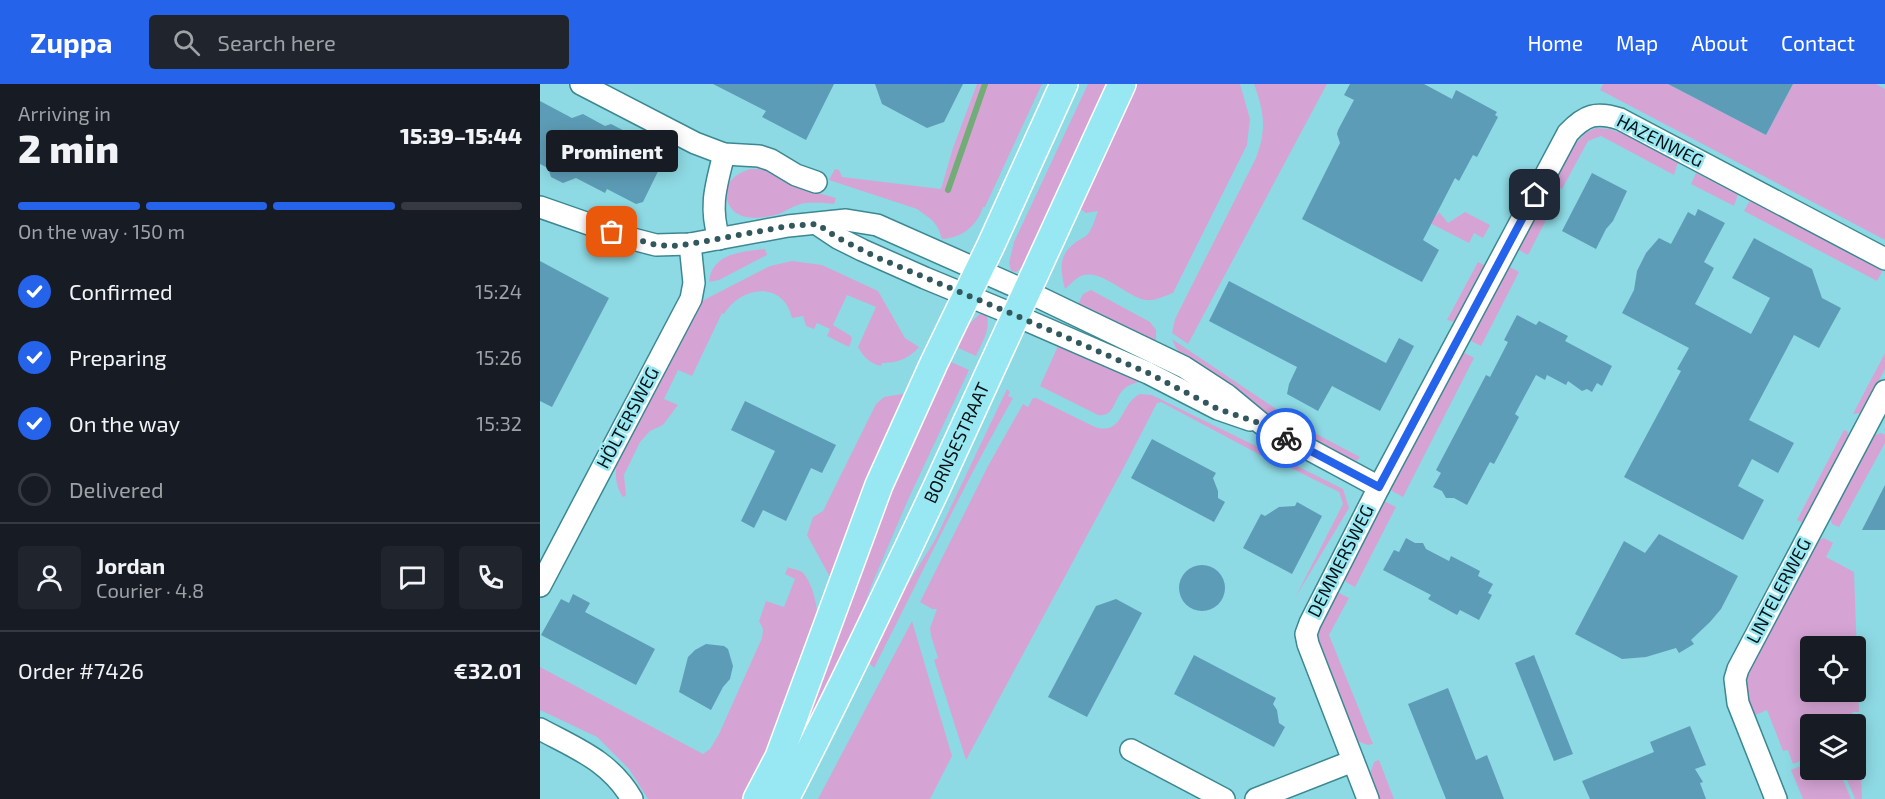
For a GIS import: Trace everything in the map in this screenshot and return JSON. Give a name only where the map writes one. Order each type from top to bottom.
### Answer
[{"type":"main road","points":[[757,799],[779,757],[879,485],[1065,84]]},
{"type":"main road","name":"BORNSESTRAAT","points":[[785,799],[882,604],[1023,304],[1122,84]]},
{"type":"street","points":[[581,84],[695,143],[724,154],[759,156],[771,160],[796,175],[816,182]]},
{"type":"street","name":"HAZENWEG","points":[[1379,487],[1568,132],[1590,116],[1605,114],[1620,118],[1885,259]]},
{"type":"street","points":[[719,239],[714,223],[713,205],[724,154]]},
{"type":"street","points":[[540,207],[656,245],[690,244],[788,226],[846,220],[877,225],[979,270],[1023,304]]},
{"type":"street","points":[[817,224],[862,250],[967,296],[1023,304]]},
{"type":"street","name":"HÖLTERSWEG","points":[[540,586],[691,299],[694,283],[690,244]]},
{"type":"street","name":"DEMMERSWEG","points":[[1023,304],[1064,310],[1184,367],[1227,395],[1262,424],[1379,487],[1306,634],[1368,799]]},
{"type":"street","name":"LINTELERWEG","points":[[1776,799],[1738,703],[1735,679],[1738,669],[1885,391]]},
{"type":"street","points":[[540,729],[598,761],[613,772],[632,799]]},
{"type":"street","points":[[1131,750],[1224,799]]},
{"type":"street","points":[[1256,799],[1353,761]]},
{"type":"shaded area","points":[[977,84],[1042,84],[985,207],[968,230],[942,239],[932,220],[917,209],[829,180],[835,169],[839,170],[842,177],[941,189],[953,148]]},
{"type":"shaded area","points":[[1088,84],[1110,84],[1031,257],[1016,272],[1011,271],[1009,263],[1014,242]]},
{"type":"shaded area","points":[[1134,84],[1240,84],[1250,119],[1247,145],[1173,293],[1149,300],[1139,298],[1099,276],[1078,277],[1065,289],[1062,275],[1063,257],[1066,252],[1087,235],[1093,226],[1098,211],[1086,213],[1080,209]]},
{"type":"shaded area","points":[[1254,84],[1327,84],[1188,344],[1172,333],[1175,319],[1256,158],[1262,138],[1263,121]]},
{"type":"shaded area","points":[[1603,84],[1668,84],[1766,135],[1793,84],[1876,84],[1885,89],[1885,240],[1600,90]]},
{"type":"shaded area","points":[[1596,128],[1617,132],[1617,130],[1678,162],[1674,175],[1601,136],[1588,141],[1562,189],[1553,184],[1572,144]]},
{"type":"shaded area","points":[[750,169],[765,169],[797,187],[836,198],[834,204],[801,204],[779,214],[760,218],[741,215],[735,212],[728,203],[727,188],[735,177]]},
{"type":"shaded area","points":[[1696,173],[1738,194],[1734,206],[1691,184]]},
{"type":"shaded area","points":[[1549,192],[1558,197],[1528,255],[1518,248]]},
{"type":"shaded area","points":[[1752,201],[1881,269],[1882,272],[1877,281],[1744,211]]},
{"type":"shaded area","points":[[1422,209],[1436,216],[1439,212],[1448,223],[1465,212],[1490,225],[1483,238],[1474,233],[1469,243],[1418,217]]},
{"type":"shaded area","points":[[765,249],[767,255],[719,280],[709,282],[711,272],[722,260],[738,253]]},
{"type":"shaded area","points":[[792,261],[822,265],[878,291],[905,338],[919,347],[911,355],[898,361],[882,363],[881,366],[871,362],[858,347],[876,307],[847,295],[833,325],[851,336],[849,347],[827,336],[830,329],[817,323],[814,329],[806,326],[803,316],[792,318],[780,297],[761,291],[741,297],[724,314],[722,313],[692,376],[678,370],[664,399],[678,405],[663,425],[650,431],[640,442],[624,475],[626,496],[623,497],[616,480],[617,460],[702,301],[770,266]]},
{"type":"shaded area","points":[[1478,262],[1484,267],[1455,322],[1447,320]]},
{"type":"shaded area","points":[[1510,267],[1519,272],[1481,346],[1471,339],[1507,268]]},
{"type":"shaded area","points":[[1091,290],[1150,322],[1156,330],[1156,342],[1078,304],[1083,294]]},
{"type":"shaded area","points":[[981,313],[986,314],[988,324],[976,356],[956,347],[967,326]]},
{"type":"shaded area","points":[[1172,339],[1303,427],[1360,457],[1357,461],[1303,437],[1182,356]]},
{"type":"shaded area","points":[[1059,344],[1145,381],[1125,388],[1111,411],[1098,415],[1040,386]]},
{"type":"shaded area","points":[[1465,353],[1474,358],[1403,497],[1391,488],[1462,354]]},
{"type":"shaded area","points":[[1885,353],[1885,369],[1862,413],[1853,414]]},
{"type":"shaded area","points":[[949,361],[969,370],[907,502],[872,584],[828,706],[779,799],[798,735],[828,664],[870,532]]},
{"type":"shaded area","points":[[1007,389],[1010,392],[1008,396],[1013,398],[959,498],[874,668],[865,658],[877,633],[935,540]]},
{"type":"shaded area","points":[[908,393],[831,579],[807,535],[813,517],[823,511],[876,404],[884,397]]},
{"type":"shaded area","points":[[1140,394],[1152,395],[1266,451],[1264,457],[1161,402],[1157,403],[966,760],[934,660],[938,658],[930,628],[937,609],[932,609],[920,602],[988,466],[1023,404],[1028,407],[1033,398],[1036,398],[1095,427],[1104,429],[1117,423],[1129,404]]},
{"type":"shaded area","points":[[1844,430],[1847,431],[1849,438],[1803,523],[1797,520]]},
{"type":"shaded area","points":[[1881,433],[1885,435],[1885,443],[1839,527],[1832,524],[1830,517],[1874,435]]},
{"type":"shaded area","points":[[1281,458],[1343,489],[1349,508],[1295,598],[1343,504],[1339,492],[1279,462]]},
{"type":"shaded area","points":[[1384,502],[1396,507],[1355,587],[1346,582],[1344,577]]},
{"type":"shaded area","points":[[1824,538],[1833,543],[1826,557],[1854,572],[1856,636],[1800,636],[1800,702],[1859,702],[1859,712],[1800,714],[1800,761],[1793,764],[1788,750],[1783,751],[1767,710],[1753,716],[1747,687],[1750,668],[1818,540]]},
{"type":"shaded area","points":[[788,567],[806,576],[816,603],[818,623],[748,799],[648,799],[629,769],[597,737],[540,710],[540,667],[703,754],[710,749],[719,734],[762,638],[763,629],[759,621],[766,601],[784,607],[795,579],[785,574]]},
{"type":"shaded area","points":[[1339,593],[1349,598],[1329,635],[1373,744],[1368,745],[1357,741],[1322,655],[1318,639],[1319,626],[1335,594]]},
{"type":"shaded area","points":[[912,621],[952,756],[930,799],[818,799]]},
{"type":"shaded area","points":[[1379,760],[1394,799],[1380,799],[1370,774],[1374,762]]},
{"type":"shaded area","points":[[1800,766],[1800,780],[1843,780],[1851,799],[1803,799],[1791,770]]},
{"type":"shaded area","points":[[1847,780],[1861,780],[1862,799],[1855,799]]},
{"type":"building","points":[[713,84],[834,84],[806,140],[762,117],[766,111]]},
{"type":"building","points":[[875,84],[963,84],[944,122],[927,128],[882,104]]},
{"type":"building","points":[[1350,84],[1424,84],[1452,99],[1456,90],[1497,112],[1495,115],[1498,117],[1477,157],[1473,155],[1459,181],[1455,178],[1423,240],[1439,250],[1422,282],[1302,219],[1340,143],[1338,130],[1354,100],[1344,95]]},
{"type":"building","points":[[1668,84],[1793,84],[1766,135]]},
{"type":"building","points":[[540,101],[572,118],[583,114],[605,126],[611,124],[663,151],[665,157],[643,202],[636,204],[607,189],[605,193],[576,178],[563,183],[551,177],[548,168],[540,164]]},
{"type":"building","points":[[1592,173],[1627,191],[1596,249],[1562,231]]},
{"type":"building","points":[[1698,209],[1725,223],[1704,262],[1714,268],[1695,304],[1751,334],[1770,298],[1732,278],[1754,238],[1812,269],[1822,298],[1841,308],[1819,348],[1794,335],[1749,420],[1794,443],[1778,473],[1752,459],[1738,486],[1764,500],[1743,540],[1624,477],[1681,371],[1677,369],[1689,348],[1622,313],[1634,290],[1637,271],[1646,253],[1659,238],[1671,244],[1688,212],[1695,216]]},
{"type":"building","points":[[540,261],[609,298],[552,407],[540,401]]},
{"type":"building","points":[[1229,281],[1386,363],[1399,338],[1414,346],[1380,411],[1332,386],[1318,411],[1287,394],[1297,367],[1209,321]]},
{"type":"building","points":[[1517,315],[1536,325],[1539,321],[1568,336],[1565,341],[1612,366],[1602,386],[1597,383],[1592,392],[1587,389],[1582,391],[1568,381],[1566,385],[1547,375],[1545,380],[1536,375],[1515,414],[1519,417],[1494,464],[1490,462],[1467,505],[1454,498],[1446,498],[1442,491],[1433,487],[1441,473],[1436,470],[1486,375],[1490,377],[1508,342],[1504,340]]},
{"type":"building","points":[[745,401],[836,445],[822,473],[811,468],[786,521],[763,510],[754,528],[741,521],[775,451],[731,430]]},
{"type":"building","points":[[1152,439],[1216,473],[1213,478],[1218,498],[1225,502],[1214,522],[1131,478]]},
{"type":"building","points":[[1885,485],[1885,530],[1862,530]]},
{"type":"building","points":[[1297,502],[1322,516],[1292,574],[1243,548],[1261,514],[1265,516],[1279,507],[1295,506]]},
{"type":"building","points":[[1659,534],[1738,576],[1721,609],[1691,640],[1694,644],[1679,653],[1676,648],[1646,657],[1622,659],[1575,634],[1624,541],[1645,553]]},
{"type":"building","points":[[1406,538],[1415,543],[1423,543],[1426,549],[1449,561],[1451,556],[1480,571],[1478,576],[1493,584],[1488,593],[1492,595],[1479,620],[1460,610],[1457,615],[1428,599],[1431,595],[1383,570],[1394,550],[1399,552]]},
{"type":"building","points":[[1202,565],[1218,572],[1225,588],[1218,604],[1202,611],[1186,604],[1179,588],[1186,572]]},
{"type":"building","points":[[573,594],[590,603],[585,612],[655,649],[636,685],[541,635],[561,599],[569,603]]},
{"type":"building","points":[[1116,599],[1142,613],[1087,717],[1048,697],[1096,606]]},
{"type":"building","points":[[706,644],[724,646],[728,649],[733,666],[730,679],[711,710],[679,692],[688,657]]},
{"type":"building","points":[[1194,655],[1276,698],[1273,704],[1277,710],[1279,723],[1285,727],[1274,747],[1174,694]]},
{"type":"building","points":[[1534,655],[1573,754],[1554,761],[1515,663]]},
{"type":"building","points":[[1448,688],[1476,760],[1487,755],[1504,799],[1446,799],[1408,704]]},
{"type":"building","points":[[1690,726],[1706,765],[1695,769],[1703,782],[1700,783],[1706,799],[1590,799],[1582,781],[1654,752],[1650,742]]},
{"type":"waterway","points":[[948,190],[985,84]]},
{"type":"way so far","points":[[612,232],[656,245],[673,246],[788,226],[817,224],[838,238],[876,257],[1148,373],[1218,409],[1262,424],[1286,438]]},
{"type":"place","name":"Prominent","points":[[612,232]]},
{"type":"route","points":[[1286,438],[1379,487],[1535,195]]}]
